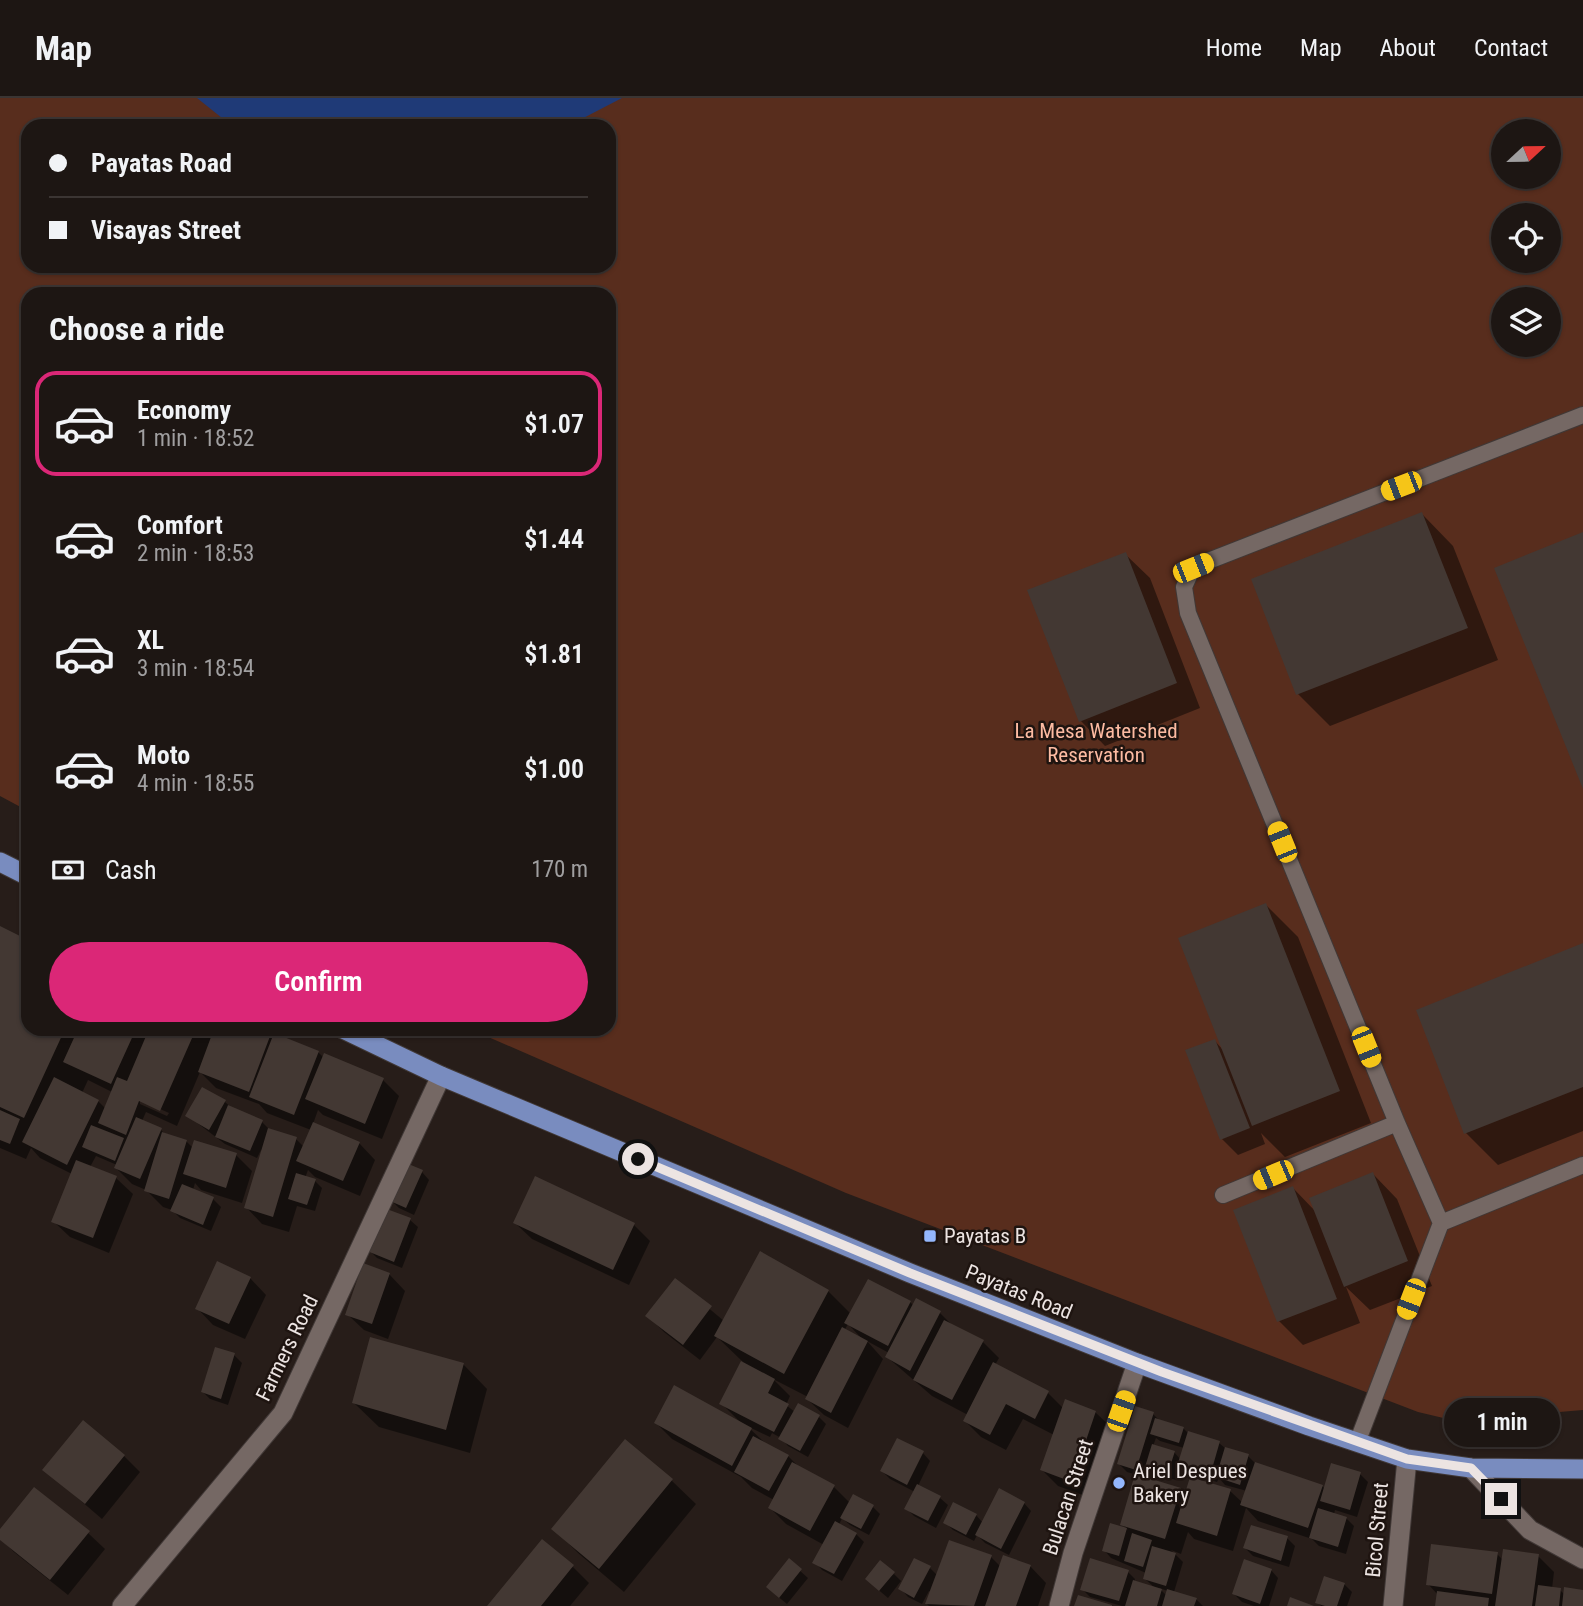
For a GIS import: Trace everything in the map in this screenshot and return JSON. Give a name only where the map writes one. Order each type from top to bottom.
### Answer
[{"type":"main road","points":[[0,862],[21,872]]},
{"type":"main road","name":"Payatas Road","points":[[358,1036],[441,1076],[910,1273],[1137,1363],[1357,1443],[1407,1459],[1471,1468],[1583,1469]]},
{"type":"street","name":"Farmers Road","points":[[122,1606],[283,1413],[441,1076]]},
{"type":"street","name":"Bulacan Street","points":[[1059,1606],[1073,1553],[1137,1363]]},
{"type":"street","name":"Bicol Street","points":[[1393,1606],[1407,1459]]},
{"type":"street","points":[[1471,1468],[1530,1530],[1583,1559]]},
{"type":"lane","points":[[1357,1443],[1441,1223],[1397,1123],[1188,613],[1184,587],[1193,568],[1583,415]]},
{"type":"lane","points":[[1223,1195],[1397,1123]]},
{"type":"lane","points":[[1441,1223],[1583,1165]]},
{"type":"green space","name":"La Mesa Watershed Reservation","points":[[0,98],[1583,98],[1583,1410],[1456,1421],[1418,1412],[846,1193],[486,1036],[616,1036],[616,287],[21,287],[21,807],[0,796]]},
{"type":"water","points":[[197,98],[622,98],[582,119],[223,119]]},
{"type":"building","points":[[1422,512],[1468,628],[1296,695],[1251,579]]},
{"type":"building","points":[[1583,532],[1583,789],[1494,568]]},
{"type":"building","points":[[1126,552],[1177,683],[1079,722],[1027,590]]},
{"type":"building","points":[[1266,903],[1340,1091],[1252,1126],[1178,938]]},
{"type":"building","points":[[0,926],[21,936],[21,1036],[62,1036],[24,1118],[0,1107]]},
{"type":"building","points":[[1583,943],[1583,1087],[1464,1134],[1416,1010]]},
{"type":"building","points":[[75,1036],[133,1036],[111,1084],[63,1062]]},
{"type":"building","points":[[146,1036],[193,1036],[160,1111],[139,1101],[126,1135],[98,1123],[117,1077],[127,1081]]},
{"type":"building","points":[[211,1036],[270,1036],[249,1092],[198,1072]]},
{"type":"building","points":[[273,1036],[282,1036],[319,1051],[294,1115],[249,1097]]},
{"type":"building","points":[[1215,1039],[1250,1128],[1220,1140],[1185,1050]]},
{"type":"building","points":[[324,1053],[384,1078],[365,1124],[305,1099]]},
{"type":"building","points":[[54,1077],[99,1100],[67,1165],[22,1142]]},
{"type":"building","points":[[202,1087],[226,1100],[209,1130],[185,1116]]},
{"type":"building","points":[[228,1105],[263,1120],[250,1151],[215,1137]]},
{"type":"building","points":[[0,1110],[20,1119],[10,1144],[0,1140]]},
{"type":"building","points":[[136,1117],[162,1128],[140,1179],[114,1168]]},
{"type":"building","points":[[313,1122],[360,1142],[343,1181],[296,1161]]},
{"type":"building","points":[[91,1125],[124,1138],[115,1161],[82,1147]]},
{"type":"building","points":[[268,1128],[297,1137],[273,1217],[244,1208]]},
{"type":"building","points":[[162,1132],[187,1140],[169,1199],[144,1191]]},
{"type":"building","points":[[194,1140],[237,1153],[226,1188],[183,1174]]},
{"type":"building","points":[[76,1160],[117,1176],[93,1238],[51,1222]]},
{"type":"building","points":[[406,1163],[423,1170],[406,1208],[390,1201]]},
{"type":"building","points":[[1373,1172],[1408,1261],[1344,1287],[1309,1198]]},
{"type":"building","points":[[296,1173],[316,1179],[307,1205],[288,1199]]},
{"type":"building","points":[[535,1176],[635,1223],[613,1270],[513,1223]]},
{"type":"building","points":[[182,1184],[214,1197],[203,1225],[170,1211]]},
{"type":"building","points":[[1293,1186],[1337,1299],[1277,1322],[1233,1210]]},
{"type":"building","points":[[384,1208],[411,1218],[394,1262],[367,1251]]},
{"type":"building","points":[[760,1251],[829,1290],[784,1374],[714,1336]]},
{"type":"building","points":[[217,1261],[251,1277],[229,1324],[195,1309]]},
{"type":"building","points":[[363,1263],[390,1273],[372,1324],[345,1315]]},
{"type":"building","points":[[675,1278],[712,1306],[683,1345],[645,1316]]},
{"type":"building","points":[[868,1279],[911,1301],[888,1346],[844,1323]]},
{"type":"building","points":[[916,1298],[941,1311],[910,1371],[885,1357]]},
{"type":"building","points":[[944,1320],[984,1340],[952,1400],[913,1380]]},
{"type":"building","points":[[842,1327],[868,1341],[831,1413],[805,1399]]},
{"type":"building","points":[[370,1337],[464,1363],[446,1430],[352,1403]]},
{"type":"building","points":[[215,1347],[235,1353],[221,1399],[201,1392]]},
{"type":"building","points":[[741,1361],[775,1379],[768,1393],[789,1404],[774,1432],[719,1404]]},
{"type":"building","points":[[993,1362],[1049,1391],[1035,1419],[1006,1404],[990,1435],[963,1421]]},
{"type":"building","points":[[674,1385],[752,1428],[732,1466],[654,1423]]},
{"type":"building","points":[[1065,1399],[1096,1411],[1072,1482],[1040,1470]]},
{"type":"building","points":[[798,1403],[820,1415],[800,1451],[778,1439]]},
{"type":"building","points":[[1135,1406],[1154,1412],[1136,1470],[1117,1464]]},
{"type":"building","points":[[1155,1418],[1184,1427],[1179,1443],[1150,1434]]},
{"type":"building","points":[[83,1420],[125,1455],[85,1504],[42,1470]]},
{"type":"building","points":[[1188,1431],[1220,1441],[1210,1476],[1177,1466]]},
{"type":"building","points":[[753,1436],[789,1455],[769,1491],[734,1472]]},
{"type":"building","points":[[897,1438],[924,1451],[907,1485],[880,1471]]},
{"type":"building","points":[[625,1439],[673,1479],[599,1569],[551,1529]]},
{"type":"building","points":[[1152,1444],[1175,1451],[1168,1473],[1145,1467]]},
{"type":"building","points":[[1225,1447],[1249,1454],[1240,1485],[1216,1477]]},
{"type":"building","points":[[792,1462],[835,1485],[810,1531],[768,1508]]},
{"type":"building","points":[[1255,1462],[1323,1485],[1308,1528],[1240,1505]]},
{"type":"building","points":[[1331,1463],[1361,1472],[1350,1510],[1320,1501]]},
{"type":"building","points":[[1135,1474],[1181,1488],[1165,1539],[1120,1525]]},
{"type":"building","points":[[1190,1477],[1231,1489],[1217,1536],[1176,1523]]},
{"type":"building","points":[[917,1484],[941,1496],[928,1521],[904,1509]]},
{"type":"building","points":[[34,1487],[90,1531],[50,1580],[0,1540],[0,1529]]},
{"type":"building","points":[[999,1488],[1025,1502],[1001,1549],[975,1535]]},
{"type":"building","points":[[853,1494],[874,1505],[861,1529],[840,1518]]},
{"type":"building","points":[[953,1502],[977,1514],[966,1535],[943,1523]]},
{"type":"building","points":[[1318,1508],[1347,1517],[1338,1547],[1309,1538]]},
{"type":"building","points":[[835,1521],[857,1533],[834,1574],[812,1563]]},
{"type":"building","points":[[1110,1523],[1127,1528],[1119,1556],[1102,1551]]},
{"type":"building","points":[[1251,1525],[1288,1536],[1281,1561],[1243,1548]]},
{"type":"building","points":[[1132,1533],[1152,1540],[1143,1567],[1124,1561]]},
{"type":"building","points":[[542,1539],[574,1565],[541,1606],[487,1606]]},
{"type":"building","points":[[949,1540],[992,1555],[974,1606],[925,1604]]},
{"type":"building","points":[[1431,1544],[1498,1552],[1492,1594],[1426,1585]]},
{"type":"building","points":[[1152,1546],[1176,1553],[1166,1586],[1143,1579]]},
{"type":"building","points":[[1503,1549],[1539,1554],[1532,1606],[1495,1606]]},
{"type":"building","points":[[1003,1555],[1031,1565],[1016,1606],[985,1606]]},
{"type":"building","points":[[789,1558],[802,1569],[779,1598],[766,1587]]},
{"type":"building","points":[[914,1558],[931,1566],[914,1598],[898,1589]]},
{"type":"building","points":[[1090,1558],[1129,1570],[1119,1601],[1080,1590]]},
{"type":"building","points":[[1244,1559],[1272,1569],[1260,1604],[1232,1594]]},
{"type":"building","points":[[880,1560],[895,1572],[879,1591],[865,1579]]},
{"type":"building","points":[[1324,1576],[1345,1583],[1337,1606],[1315,1603]]},
{"type":"building","points":[[1133,1580],[1162,1589],[1157,1606],[1125,1606]]},
{"type":"building","points":[[1538,1585],[1561,1588],[1559,1606],[1535,1606]]},
{"type":"building","points":[[1564,1587],[1583,1590],[1583,1606],[1562,1606]]},
{"type":"building","points":[[1167,1589],[1197,1598],[1194,1606],[1162,1606]]},
{"type":"building","points":[[1437,1591],[1489,1598],[1488,1606],[1435,1606]]},
{"type":"building","points":[[1078,1595],[1112,1605],[1112,1606],[1074,1606]]},
{"type":"building","points":[[1290,1597],[1314,1606],[1287,1606]]},
{"type":"place","name":"Payatas B","points":[[930,1236]]},
{"type":"place","name":"Ariel Despues Bakery","points":[[1119,1483]]},
{"type":"route","points":[[638,1159],[910,1273],[1137,1363],[1333,1435],[1407,1459],[1471,1468],[1501,1499]]}]
